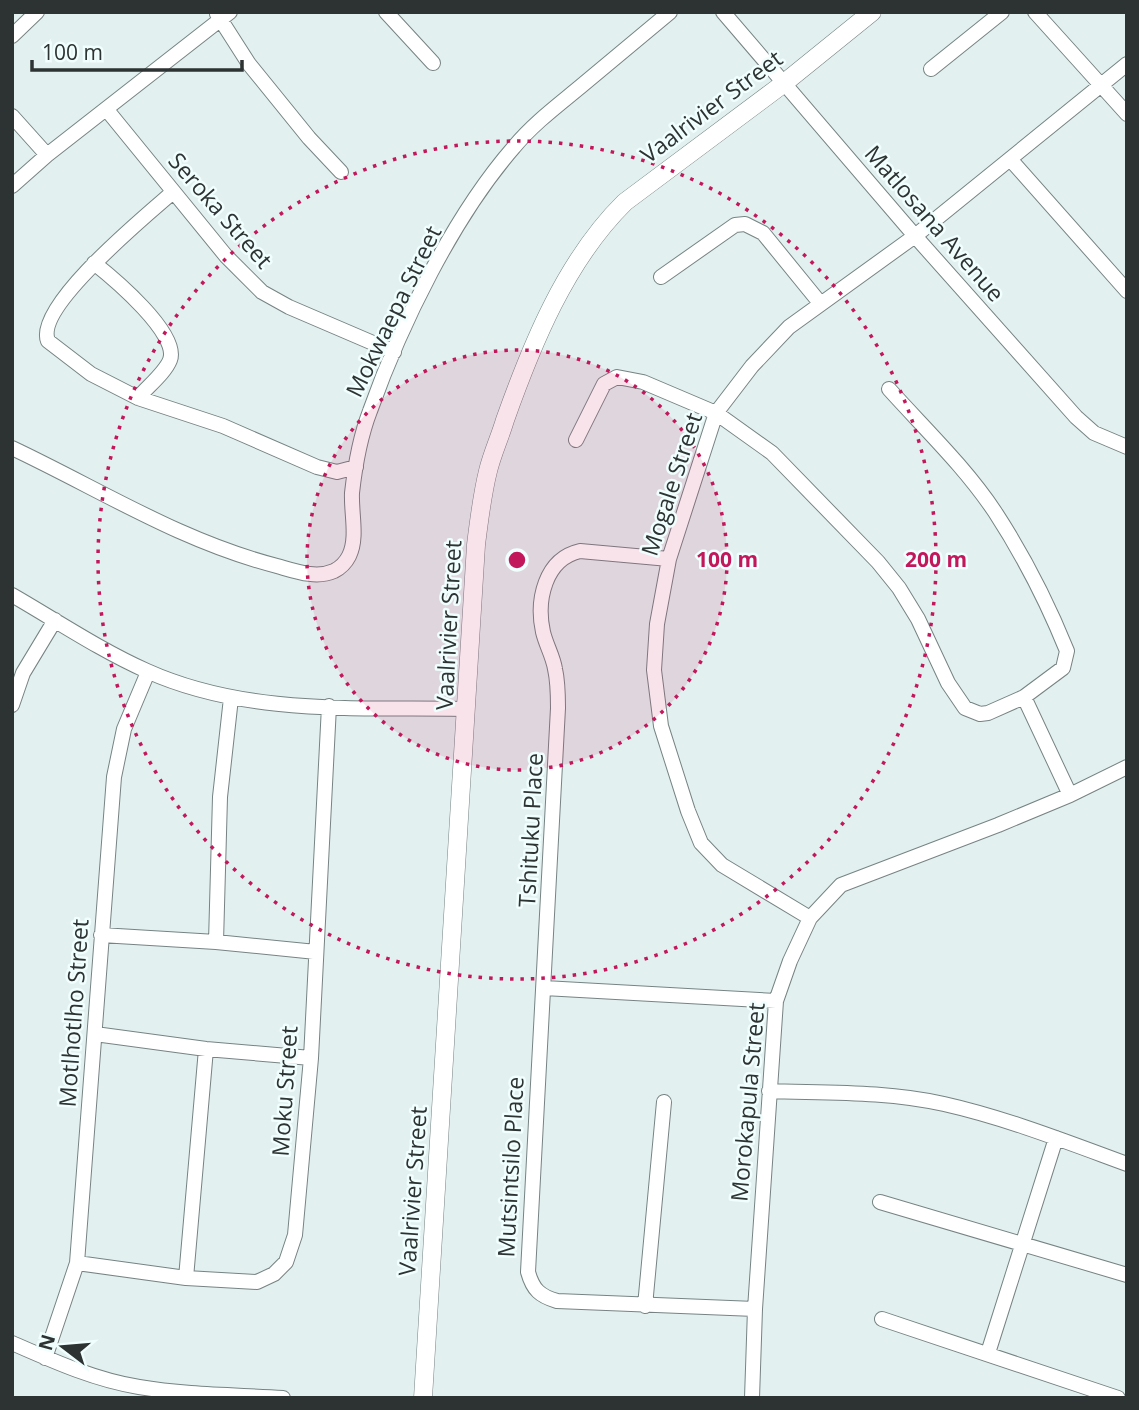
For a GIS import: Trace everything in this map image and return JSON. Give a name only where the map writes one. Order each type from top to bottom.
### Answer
[{"type":"street","points":[[12,36],[37,12]]},
{"type":"street","points":[[386,12],[433,63]]},
{"type":"street","name":"Mokwaepa Street","points":[[12,448],[162,525],[213,547],[304,574],[322,574],[341,566],[349,556],[352,543],[352,495],[370,411],[394,352],[445,250],[494,172],[514,146],[537,122],[670,12]]},
{"type":"street","name":"Matlosana Avenue","points":[[723,12],[915,236],[1084,425],[1094,433],[1127,447]]},
{"type":"street","name":"Vaalrivier Street","points":[[423,1398],[476,545],[488,467],[540,333],[580,259],[608,219],[625,202],[783,84],[872,12]]},
{"type":"street","points":[[931,69],[1002,12]]},
{"type":"street","points":[[1035,12],[1127,114]]},
{"type":"street","points":[[12,186],[222,15],[249,64],[309,138],[341,172]]},
{"type":"street","name":"Mogale Street","points":[[810,918],[722,865],[701,843],[661,726],[654,670],[657,624],[669,559],[716,413],[770,345],[820,303],[915,236],[1127,64]]},
{"type":"street","name":"Seroka Street","points":[[107,110],[226,256],[262,292],[305,315],[394,352]]},
{"type":"street","points":[[12,116],[47,155]]},
{"type":"street","points":[[1010,159],[1127,291]]},
{"type":"street","points":[[173,192],[94,263],[62,300],[48,324],[46,337],[51,345],[91,374],[138,398],[223,426],[317,467],[337,472],[356,467]]},
{"type":"street","points":[[660,277],[734,225],[746,224],[763,233],[820,303]]},
{"type":"street","points":[[94,263],[136,299],[171,347],[170,362],[138,398]]},
{"type":"street","points":[[576,440],[604,384],[617,377],[643,382],[716,413],[772,453],[878,562],[905,598],[948,683],[965,708],[980,714],[989,713],[1024,697],[1058,673],[1066,664],[1067,651],[1013,542],[995,512],[889,389]]},
{"type":"street","name":"Tshituku Place","points":[[544,988],[558,708],[556,671],[543,631],[546,579],[562,558],[580,551],[669,559]]},
{"type":"street","points":[[12,596],[96,646],[148,672],[231,698],[329,706],[467,709]]},
{"type":"street","points":[[12,705],[23,673],[55,620]]},
{"type":"street","name":"Motlhotlho Street","points":[[45,1358],[77,1263],[114,777],[124,729],[148,672]]},
{"type":"street","points":[[1024,697],[1070,795]]},
{"type":"street","points":[[216,942],[220,797],[231,698]]},
{"type":"street","name":"Moku Street","points":[[77,1263],[186,1278],[257,1282],[274,1274],[286,1262],[295,1235],[310,1058],[329,706]]},
{"type":"street","name":"Morokapula Street","points":[[752,1398],[755,1309],[776,1001],[790,961],[810,918],[841,885],[998,825],[1070,795],[1127,767]]},
{"type":"street","points":[[101,935],[316,952]]},
{"type":"street","points":[[544,988],[776,1001]]},
{"type":"street","name":"Mutsintsilo Place","points":[[544,988],[528,1258],[531,1282],[536,1291],[543,1297],[557,1301],[755,1309]]},
{"type":"street","points":[[95,1034],[206,1049],[310,1058]]},
{"type":"street","points":[[186,1278],[206,1049]]},
{"type":"street","points":[[769,1091],[864,1093],[945,1104],[1056,1138],[1127,1164]]},
{"type":"street","points":[[645,1306],[664,1102]]},
{"type":"street","points":[[988,1353],[1056,1138]]},
{"type":"street","points":[[880,1202],[1127,1275]]},
{"type":"street","points":[[882,1319],[1118,1398]]},
{"type":"street","points":[[12,1343],[97,1377],[137,1387],[283,1398]]}]
